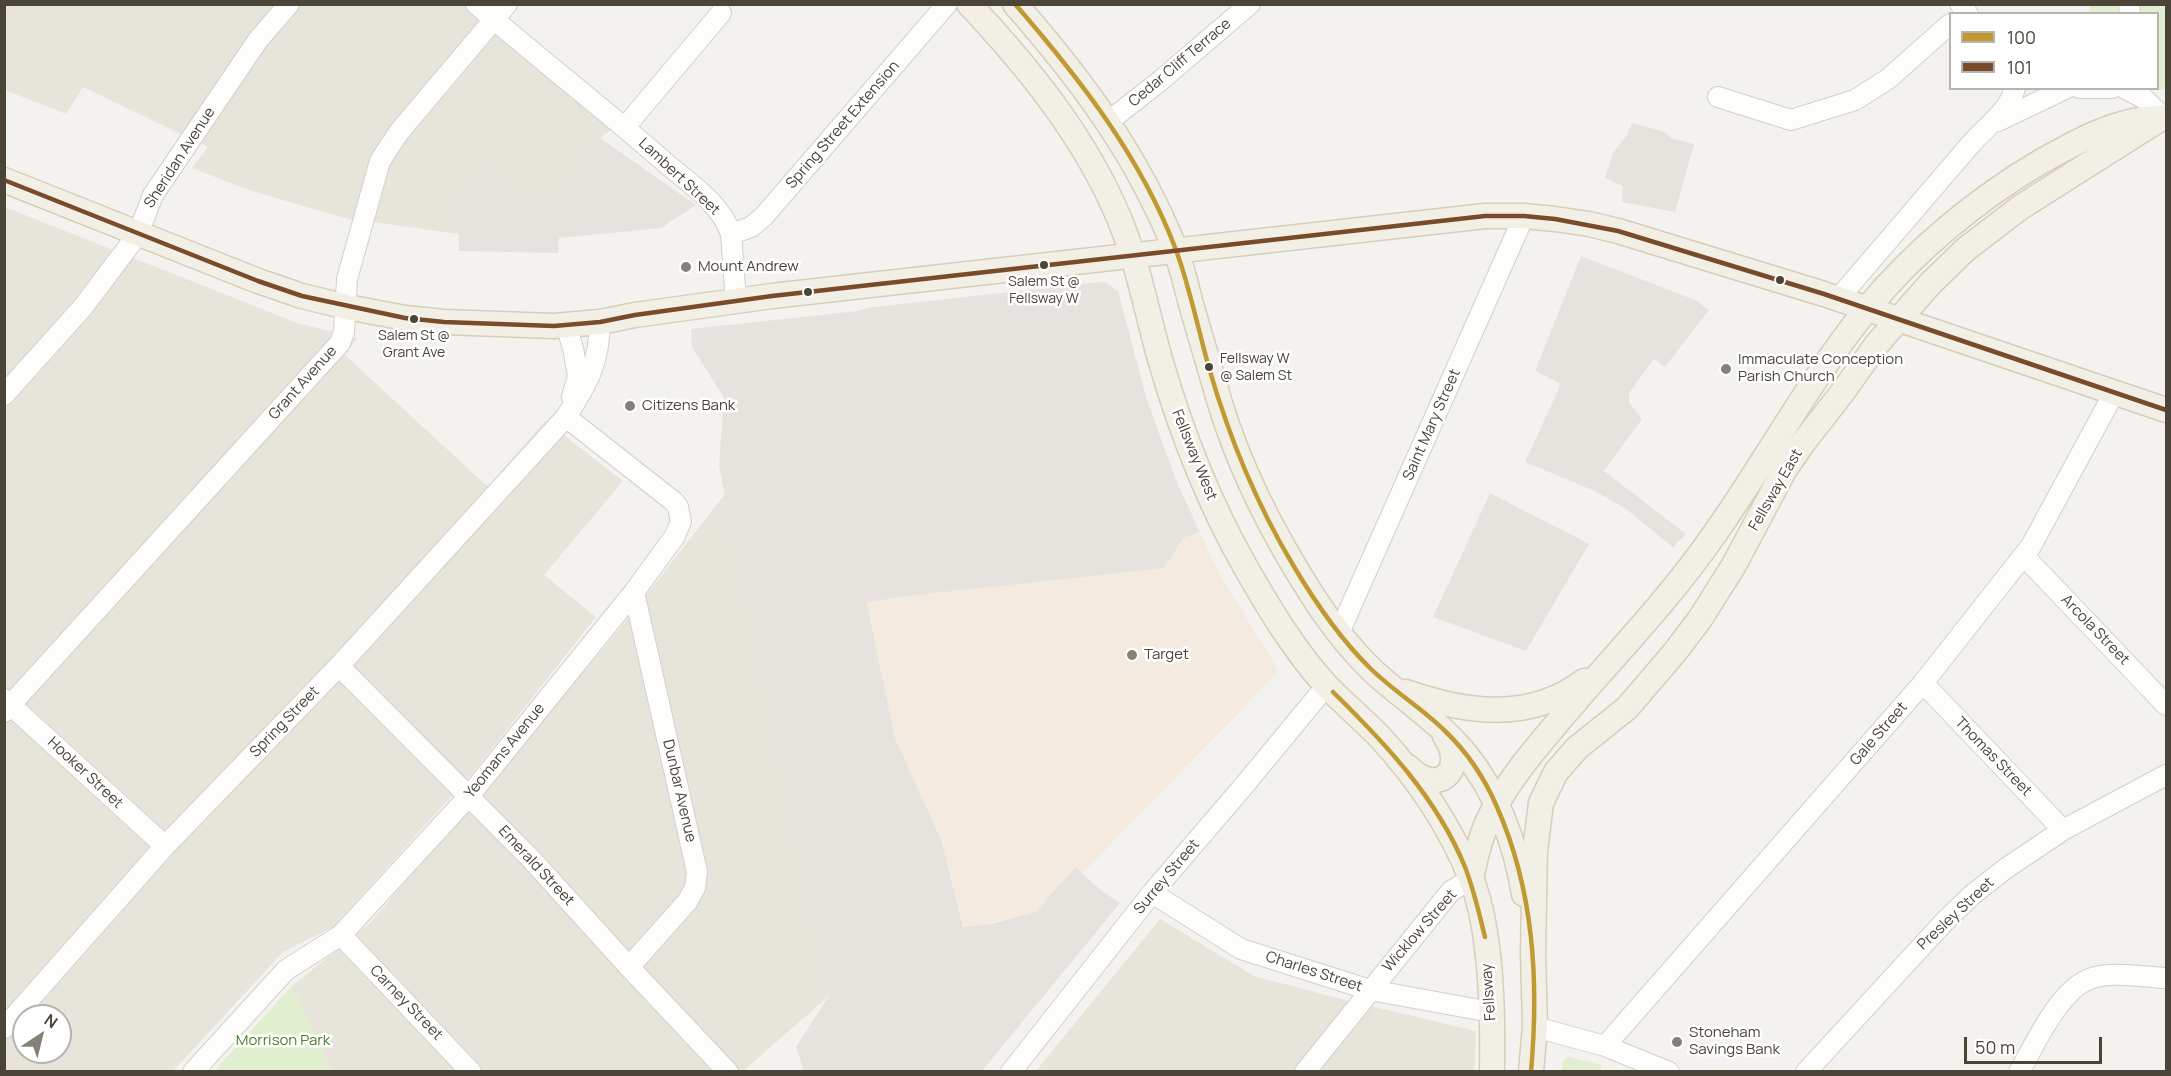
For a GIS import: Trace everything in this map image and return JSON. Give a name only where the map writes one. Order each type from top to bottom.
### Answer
[{"type":"main road","name":"Fellsway West","points":[[969,4],[1032,75],[1078,140],[1096,169],[1119,216],[1170,392],[1203,482],[1229,537],[1263,596],[1310,665],[1390,748],[1437,813],[1454,842],[1471,879]]},
{"type":"main road","points":[[1015,4],[1073,72],[1109,121],[1146,185],[1176,251],[1220,401],[1243,466],[1292,564],[1339,633],[1360,658],[1436,723],[1464,751],[1496,805],[1518,865],[1533,953],[1535,1027],[1532,1071]]},
{"type":"main road","name":"Fellsway East","points":[[1471,879],[1481,839],[1496,805],[1538,746],[1701,553],[1836,351],[1867,309],[1903,269],[1936,238],[1981,202],[2028,169],[2106,128],[2125,122],[2165,117]]},
{"type":"main road","name":"Fellsway East","points":[[1533,953],[1534,851],[1538,816],[1545,792],[1556,772],[1577,748],[1627,708],[1700,619],[1734,565],[1785,469],[1877,344],[1897,319],[1948,266],[1993,228],[2048,189],[2165,117]]},
{"type":"main road","points":[[4,180],[258,281],[347,307],[405,318],[444,322],[566,325],[782,295],[1022,269],[1131,254],[1176,251],[1485,216],[1524,216],[1589,224],[1617,231],[1838,299],[2166,410]]},
{"type":"main road","points":[[1392,687],[1455,706],[1492,711],[1508,710],[1540,703],[1567,692],[1618,652]]},
{"type":"main road","points":[[1390,748],[1411,771],[1422,778],[1436,781],[1445,777],[1452,769],[1453,750],[1436,723]]},
{"type":"main road","name":"Fellsway","points":[[1471,879],[1480,909],[1486,942],[1492,1071]]},
{"type":"street","name":"Sheridan Avenue","points":[[4,395],[83,307],[138,234],[153,195],[258,40],[288,4]]},
{"type":"street","name":"Lambert Street","points":[[476,4],[625,127],[709,201],[723,218],[731,234],[736,302]]},
{"type":"street","name":"Grant Avenue","points":[[7,705],[339,343],[344,332],[347,279],[380,161],[399,132],[507,4]]},
{"type":"street","name":"Spring Street Extension","points":[[731,234],[751,226],[764,216],[947,4]]},
{"type":"street","name":"Cedar Cliff Terrace","points":[[1109,121],[1250,4]]},
{"type":"street","name":"Lambert Street","points":[[625,127],[721,13]]},
{"type":"street","points":[[1718,97],[1791,120],[1855,100],[1888,79],[1949,24]]},
{"type":"street","points":[[1838,299],[1970,145],[2012,100],[2015,90]]},
{"type":"street","points":[[1990,124],[2063,90]]},
{"type":"street","points":[[2129,90],[2138,94],[2165,117]]},
{"type":"street","points":[[2147,90],[2165,117]]},
{"type":"street","name":"Saint Mary Street","points":[[1339,633],[1524,216]]},
{"type":"street","name":"Spring Street","points":[[4,1028],[165,846],[339,666],[566,417],[589,381],[597,358],[600,322]]},
{"type":"street","name":"Spring Street","points":[[566,325],[578,376],[566,417]]},
{"type":"street","name":"Gale Street","points":[[1605,1046],[1923,683],[2024,556],[2050,513],[2114,393]]},
{"type":"street","name":"Yeomans Avenue","points":[[194,1071],[286,970],[341,935],[469,796],[634,592],[678,531],[681,521],[678,507],[666,494],[566,417]]},
{"type":"street","name":"Arcola Street","points":[[2024,556],[2166,705]]},
{"type":"street","name":"Dunbar Avenue","points":[[628,967],[687,902],[695,888],[697,872],[634,592]]},
{"type":"street","name":"Emerald Street","points":[[339,666],[532,860],[628,967],[728,1071]]},
{"type":"street","name":"Thomas Street","points":[[1923,683],[2063,830]]},
{"type":"street","name":"Surrey Street","points":[[1011,1071],[1152,892],[1327,685]]},
{"type":"street","name":"Hooker Street","points":[[7,705],[165,846]]},
{"type":"street","name":"Presley Street","points":[[1806,1071],[1958,908],[2005,869],[2063,830],[2166,775]]},
{"type":"street","name":"Wicklow Street","points":[[1305,1071],[1451,891],[1471,879]]},
{"type":"street","name":"Charles Street","points":[[1152,892],[1241,949],[1370,990],[1491,1012]]},
{"type":"street","name":"Carney Street","points":[[341,935],[471,1071]]},
{"type":"street","points":[[2019,1071],[2056,1009],[2067,995],[2085,981],[2099,976],[2166,978]]},
{"type":"street","points":[[1535,1027],[1605,1046],[1669,1071]]},
{"type":"shaded area","points":[[4,5],[465,5],[612,129],[600,138],[545,204],[511,187],[484,164],[457,198],[459,234],[344,218],[246,189],[192,168],[208,147],[83,87],[66,114],[5,90]]},
{"type":"shaded area","points":[[1632,123],[1665,132],[1671,138],[1694,144],[1675,212],[1622,202],[1623,186],[1605,178],[1613,153],[1627,135]]},
{"type":"shaded area","points":[[600,138],[696,205],[661,228],[559,238],[558,253],[459,251],[457,198],[484,164],[511,187],[545,204]]},
{"type":"shaded area","points":[[5,207],[297,323],[358,338],[344,354],[488,487],[545,421],[623,481],[544,575],[596,617],[475,770],[333,927],[283,952],[173,1071],[5,1072]]},
{"type":"shaded area","points":[[1581,256],[1695,300],[1709,310],[1665,367],[1654,359],[1629,393],[1629,402],[1642,419],[1604,471],[1686,534],[1673,547],[1626,509],[1597,492],[1525,462],[1561,384],[1535,371]]},
{"type":"shaded area","points":[[1107,283],[1118,291],[1146,397],[1177,483],[1219,573],[1279,671],[1083,873],[1073,867],[1038,913],[964,928],[942,842],[895,738],[845,498],[858,311],[866,308]]},
{"type":"shaded area","points":[[1107,283],[1118,291],[1146,397],[1177,483],[1200,532],[1183,538],[1164,568],[898,597],[866,603],[845,498],[859,420],[850,325],[858,311],[866,308]]},
{"type":"shaded area","points":[[858,311],[850,325],[859,420],[845,498],[895,738],[942,842],[963,927],[991,924],[1036,912],[1075,867],[1103,892],[1120,903],[982,1071],[804,1071],[796,1047],[829,996],[719,467],[724,398],[692,347],[691,329]]},
{"type":"shaded area","points":[[1490,493],[1589,544],[1526,651],[1433,617]]},
{"type":"shaded area","points":[[725,494],[829,996],[743,1071],[332,1072],[292,986],[370,923],[619,630]]},
{"type":"shaded area","points":[[1160,919],[1254,976],[1476,1031],[1474,1071],[1035,1072]]},
{"type":"green space","points":[[2091,5],[2166,5],[2166,90],[2159,89],[2159,12],[2089,12]]},
{"type":"green space","name":"Morrison Park","points":[[292,986],[333,1071],[214,1071]]},
{"type":"green space","points":[[1568,1057],[1602,1065],[1600,1071],[1562,1071],[1563,1061]]},
{"type":"transit line","name":"100","points":[[1015,4],[1063,61],[1107,120],[1127,151],[1162,216],[1181,264],[1225,419],[1255,494],[1293,565],[1319,606],[1359,656],[1379,676],[1436,723],[1461,748],[1475,766],[1497,807],[1519,871],[1531,937],[1534,970],[1531,1072]]},
{"type":"transit line","name":"101","points":[[4,180],[258,281],[302,296],[405,318],[444,322],[554,326],[600,322],[772,296],[1485,216],[1555,219],[1618,231],[1824,294],[2166,410]]},
{"type":"transit line","name":"100","points":[[1333,692],[1372,731],[1408,773],[1440,818],[1465,867],[1485,937]]},
{"type":"place","name":"Salem St @ Fellsway W","points":[[1044,265]]},
{"type":"place","name":"Mount Andrew","points":[[686,267]]},
{"type":"place","name":"Salem St @ Grant Ave","points":[[414,319]]},
{"type":"place","name":"Fellsway W @ Salem St","points":[[1209,367]]},
{"type":"place","name":"Immaculate Conception Parish Church","points":[[1726,369]]},
{"type":"place","name":"Citizens Bank","points":[[630,406]]},
{"type":"place","name":"Target","points":[[1132,655]]},
{"type":"place","name":"Stoneham Savings Bank","points":[[1677,1042]]}]
